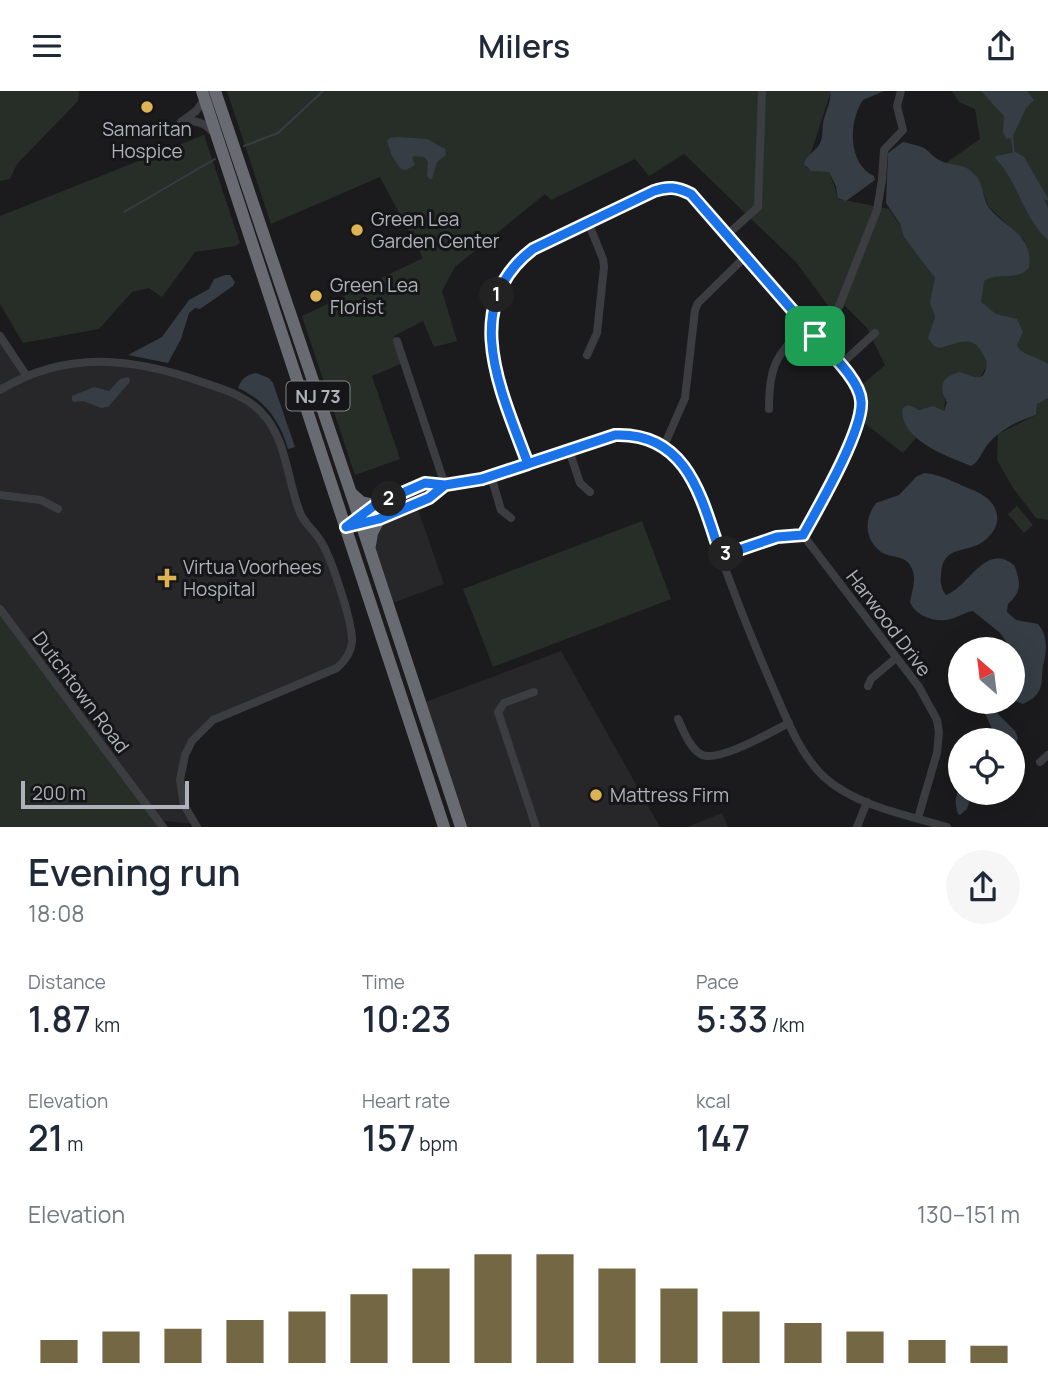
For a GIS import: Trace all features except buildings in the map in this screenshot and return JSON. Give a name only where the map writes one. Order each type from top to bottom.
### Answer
[{"type":"highway","name":"NJ 73","points":[[207,94],[215,134],[351,492],[461,827]]},
{"type":"highway","name":"NJ 73","points":[[207,94],[270,277],[346,527],[444,827]]},
{"type":"highway","points":[[351,492],[361,502],[375,505]]},
{"type":"highway","points":[[370,549],[372,533],[379,519]]},
{"type":"street","points":[[727,234],[758,207],[762,91]]},
{"type":"street","points":[[815,336],[834,319],[875,213],[882,180],[884,150],[902,130],[897,106],[901,91]]},
{"type":"street","points":[[207,94],[196,111],[181,122],[195,120],[207,125],[215,134]]},
{"type":"street","points":[[528,464],[504,399],[492,350],[491,311],[509,273],[522,257],[533,249],[666,187],[681,188],[691,194],[727,234],[851,378],[862,402],[858,421],[843,458],[803,535],[777,537],[721,556]]},
{"type":"street","points":[[587,355],[597,333],[604,267],[588,222]]},
{"type":"street","points":[[664,446],[685,398],[698,303],[746,256]]},
{"type":"street","points":[[769,409],[769,382],[774,364],[805,325]]},
{"type":"street","points":[[840,365],[875,334]]},
{"type":"street","points":[[0,336],[26,375]]},
{"type":"street","points":[[397,341],[445,485]]},
{"type":"street","points":[[0,390],[26,375],[79,363],[134,363],[172,371],[238,394],[270,422],[280,445],[299,512],[325,549],[349,618],[352,643],[349,653],[337,669],[220,717],[196,736],[185,755],[180,780],[184,805],[197,827]]},
{"type":"street","points":[[346,527],[360,520],[375,505],[425,483],[445,485],[491,476],[615,435],[630,434],[664,446],[677,457],[693,481],[745,624],[803,749],[824,777],[852,796],[947,827]]},
{"type":"street","points":[[569,450],[580,483],[590,492]]},
{"type":"street","points":[[491,476],[501,510],[511,518]]},
{"type":"street","points":[[360,520],[379,519],[429,498],[445,485]]},
{"type":"street","points":[[0,495],[41,500],[58,509]]},
{"type":"street","name":"Harwood Drive","points":[[803,535],[919,687],[932,711],[939,732],[937,753],[918,818]]},
{"type":"street","name":"Dutchtown Road","points":[[0,609],[163,827]]},
{"type":"street","points":[[868,685],[871,679],[897,658]]},
{"type":"street","points":[[534,692],[504,703],[498,712],[536,827]]},
{"type":"street","points":[[678,719],[691,744],[705,756],[726,752],[789,723]]},
{"type":"street","points":[[1040,762],[1048,755]]},
{"type":"street","points":[[857,827],[867,802]]},
{"type":"shaded area","points":[[0,91],[79,91],[78,101],[17,164],[10,179],[0,181]]},
{"type":"shaded area","points":[[227,91],[831,91],[806,168],[829,172],[839,199],[889,209],[935,278],[987,278],[1028,270],[1025,241],[989,207],[974,173],[946,163],[980,139],[975,109],[959,102],[952,91],[1048,91],[1048,366],[1018,350],[986,367],[980,378],[947,379],[944,411],[903,408],[916,438],[903,453],[858,418],[857,389],[885,365],[867,328],[845,306],[822,325],[829,307],[796,262],[684,154],[649,176],[635,159],[551,200],[545,194],[455,267],[442,291],[457,341],[434,347],[423,321],[394,336],[403,363],[372,376],[400,459],[355,475],[302,316],[423,258],[380,177],[271,224]]},
{"type":"shaded area","points":[[830,91],[884,91],[863,100],[853,131],[859,162],[875,180],[846,201],[838,198],[829,172],[811,171],[804,164],[821,141]]},
{"type":"shaded area","points":[[981,91],[1027,91],[1034,100],[1026,108],[1012,138],[1006,139],[1003,132],[1004,116]]},
{"type":"shaded area","points":[[204,135],[240,243],[195,252],[162,297],[149,288],[132,292],[99,329],[23,343],[0,304],[0,216]]},
{"type":"shaded area","points":[[398,137],[427,139],[445,149],[446,155],[437,162],[432,179],[427,176],[428,162],[424,157],[414,156],[412,158],[415,165],[406,170],[401,169],[392,156],[387,141]]},
{"type":"shaded area","points":[[903,142],[924,148],[945,163],[968,168],[981,185],[990,209],[1018,234],[1027,247],[1029,268],[1019,275],[989,278],[984,281],[981,302],[996,314],[1017,319],[1023,332],[1017,345],[1019,348],[1048,364],[1048,398],[1037,404],[1036,415],[998,434],[971,466],[927,446],[909,430],[904,420],[902,409],[907,406],[919,410],[933,406],[944,411],[947,402],[942,387],[945,380],[959,372],[981,377],[987,362],[978,346],[973,343],[968,341],[939,348],[928,338],[935,317],[930,302],[935,278],[904,237],[900,224],[886,203],[888,153]]},
{"type":"shaded area","points":[[1016,152],[1024,157],[1048,198],[1048,201],[1044,199],[1048,208],[1048,240],[1032,221],[1009,177],[995,158]]},
{"type":"shaded area","points":[[230,275],[235,282],[233,286],[200,309],[195,308],[189,313],[181,339],[168,363],[128,355],[162,337],[189,300],[209,289],[214,279]]},
{"type":"shaded area","name":"Virtua Voorhees Hospital","points":[[0,336],[26,375],[63,366],[134,363],[238,395],[270,422],[299,512],[317,535],[352,631],[344,662],[225,714],[192,741],[181,792],[195,824],[157,820],[0,609]]},
{"type":"shaded area","points":[[256,373],[269,378],[273,383],[295,447],[288,449],[281,429],[264,405],[238,388],[245,377]]},
{"type":"shaded area","points":[[128,377],[129,383],[108,407],[101,408],[83,401],[73,402],[72,396],[94,387],[109,391],[120,379]]},
{"type":"shaded area","points":[[1048,394],[1048,520],[1036,518],[1013,488],[997,460],[998,434],[1036,415],[1037,403]]},
{"type":"shaded area","points":[[924,473],[931,474],[975,491],[990,501],[997,513],[995,527],[984,541],[956,551],[946,558],[942,565],[941,583],[946,595],[986,562],[1004,559],[1014,565],[1019,586],[1016,595],[1008,604],[1007,612],[1016,620],[1038,624],[1046,643],[1041,687],[1026,702],[1026,637],[1003,637],[973,611],[945,620],[933,619],[917,612],[910,602],[914,579],[910,565],[904,560],[881,552],[871,541],[868,522],[876,503],[899,495],[916,477]]},
{"type":"shaded area","points":[[416,504],[444,584],[387,605],[370,541],[375,526]]},
{"type":"shaded area","points":[[1017,506],[1033,525],[1024,533],[1008,514]]},
{"type":"shaded area","points":[[642,521],[671,599],[493,667],[463,589]]},
{"type":"shaded area","points":[[0,616],[163,827],[0,827]]},
{"type":"shaded area","points":[[561,651],[660,827],[461,827],[420,704]]},
{"type":"shaded area","points":[[985,714],[998,714],[1012,728],[992,728]]},
{"type":"shaded area","points":[[956,805],[968,805],[960,815]]},
{"type":"shaded area","points":[[722,813],[728,827],[687,827]]},
{"type":"waterway","points":[[244,146],[278,133],[323,91]]},
{"type":"waterway","points":[[1012,136],[1014,155]]},
{"type":"waterway","points":[[124,212],[215,159]]},
{"type":"place","name":"Samaritan Hospice","points":[[147,107]]},
{"type":"place","name":"Green Lea Garden Center","points":[[357,230]]},
{"type":"place","name":"Green Lea Florist","points":[[316,296]]},
{"type":"place","name":"Virtua Voorhees Hospital","points":[[167,578]]},
{"type":"place","name":"Mattress Firm","points":[[596,795]]},
{"type":"route","points":[[815,336],[700,202],[681,188],[666,187],[654,191],[533,249],[522,257],[509,273],[500,290],[491,311],[492,350],[504,399],[528,464],[482,479],[445,485],[429,498],[379,519],[346,527],[375,505],[425,483],[445,485],[482,479],[615,435],[634,434],[664,446],[684,465],[702,502],[721,556],[761,541],[803,535],[843,458],[858,421],[862,402],[851,378],[815,336]]}]
